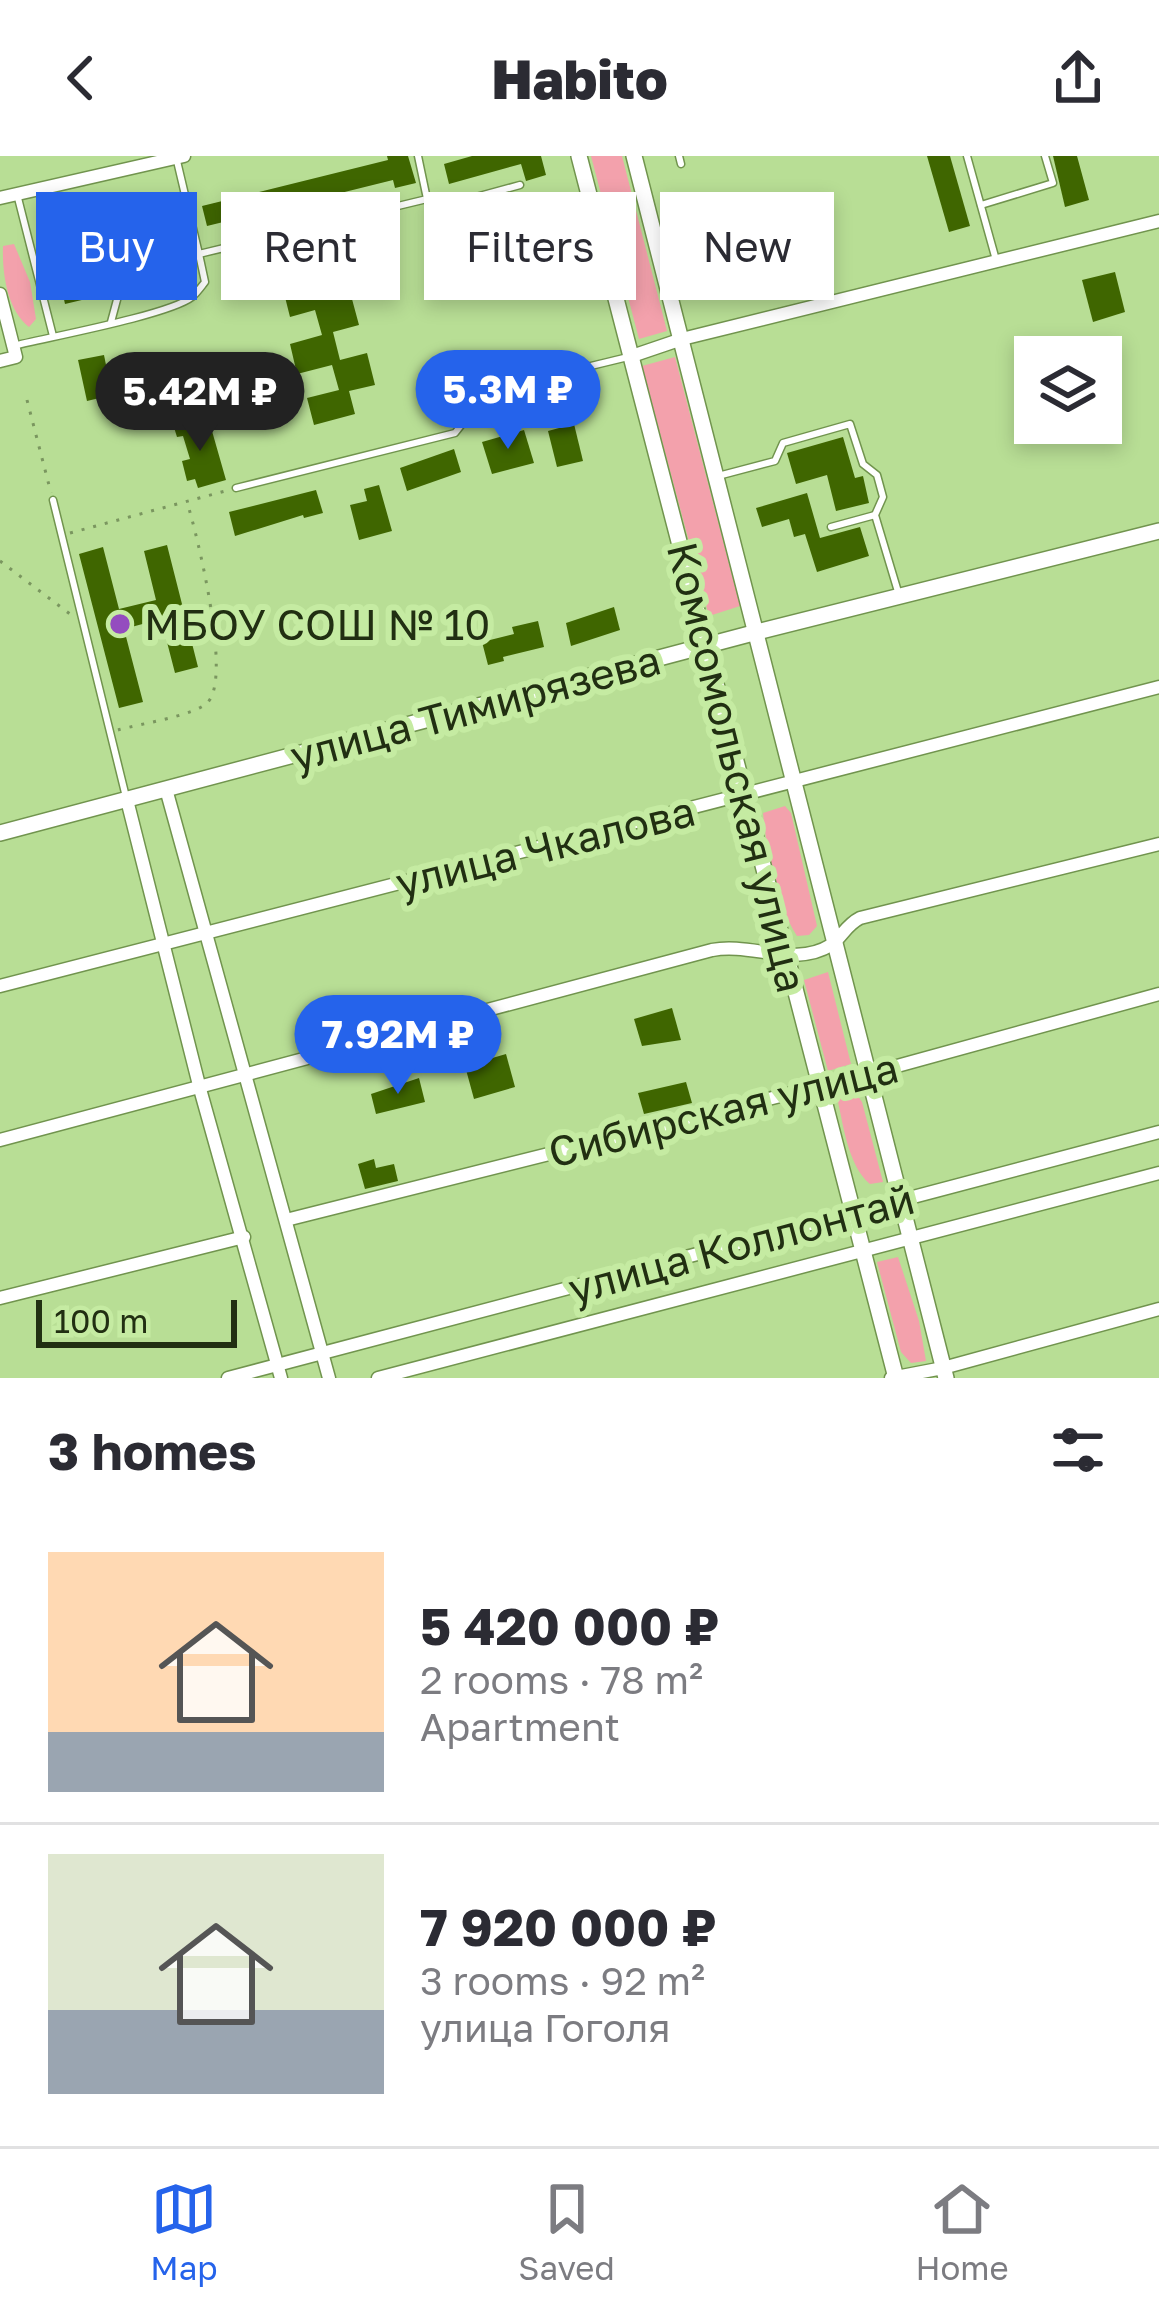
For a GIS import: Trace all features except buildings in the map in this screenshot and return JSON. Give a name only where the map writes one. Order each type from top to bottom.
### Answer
[{"type":"street","name":"Комсомольская улица","points":[[579,156],[894,1377]]},
{"type":"street","name":"Комсомольская улица","points":[[634,156],[945,1373]]},
{"type":"street","points":[[0,198],[126,163],[180,157]]},
{"type":"street","points":[[632,356],[682,339],[1159,221]]},
{"type":"street","points":[[0,294],[16,357],[0,361]]},
{"type":"street","name":"улица Тимирязева","points":[[0,833],[757,632],[1159,531]]},
{"type":"street","name":"улица Чкалова","points":[[0,986],[1159,687]]},
{"type":"street","points":[[166,789],[328,1378]]},
{"type":"street","points":[[127,800],[200,1089],[280,1371],[228,1378]]},
{"type":"street","points":[[0,1141],[712,950],[746,947],[786,956],[832,944],[844,927],[860,918],[1159,844]]},
{"type":"street","name":"Сибирская улица","points":[[286,1220],[868,1074],[1159,994]]},
{"type":"street","name":"улица Коллонтай","points":[[280,1371],[322,1353],[1159,1132]]},
{"type":"street","name":"улица Коллонтай","points":[[378,1378],[1159,1174]]},
{"type":"street","points":[[0,1298],[244,1237]]},
{"type":"street","points":[[894,1377],[945,1373],[1159,1309]]},
{"type":"lane","points":[[418,156],[426,192]]},
{"type":"lane","points":[[968,156],[997,263]]},
{"type":"lane","points":[[981,205],[1053,183],[1045,156]]},
{"type":"lane","points":[[13,346],[190,299],[206,282],[180,157]]},
{"type":"lane","points":[[494,192],[520,185]]},
{"type":"lane","points":[[17,194],[52,336]]},
{"type":"lane","points":[[111,322],[125,270],[424,200]]},
{"type":"lane","points":[[236,488],[455,434],[488,391],[632,356]]},
{"type":"lane","points":[[718,476],[775,461],[783,442],[850,424],[863,464],[877,475],[883,497],[875,515],[900,598]]},
{"type":"lane","points":[[53,500],[127,800]]},
{"type":"lane","points":[[831,527],[875,515]]},
{"type":"path","points":[[27,400],[53,500]]},
{"type":"path","points":[[62,536],[236,488]]},
{"type":"path","points":[[110,732],[205,706],[215,693],[214,627],[187,502]]},
{"type":"path","points":[[0,561],[64,608],[85,630]]},
{"type":"shaded area","points":[[591,156],[622,156],[631,192],[600,192]]},
{"type":"shaded area","points":[[636,210],[667,331],[639,339],[629,300],[636,300]]},
{"type":"shaded area","points":[[14,244],[30,282],[36,319],[29,327],[11,301],[5,279],[3,246]]},
{"type":"shaded area","points":[[675,357],[740,606],[709,616],[642,366]]},
{"type":"shaded area","points":[[785,806],[791,813],[817,926],[809,935],[797,936],[789,923],[770,860],[763,813]]},
{"type":"shaded area","points":[[828,972],[851,1064],[828,1071],[804,980]]},
{"type":"shaded area","points":[[854,1091],[862,1102],[883,1182],[870,1184],[862,1176],[847,1142],[836,1093]]},
{"type":"shaded area","points":[[898,1257],[919,1321],[926,1361],[911,1363],[901,1352],[877,1262]]},
{"type":"place","name":"МБОУ СОШ № 10","points":[[120,624]]}]
